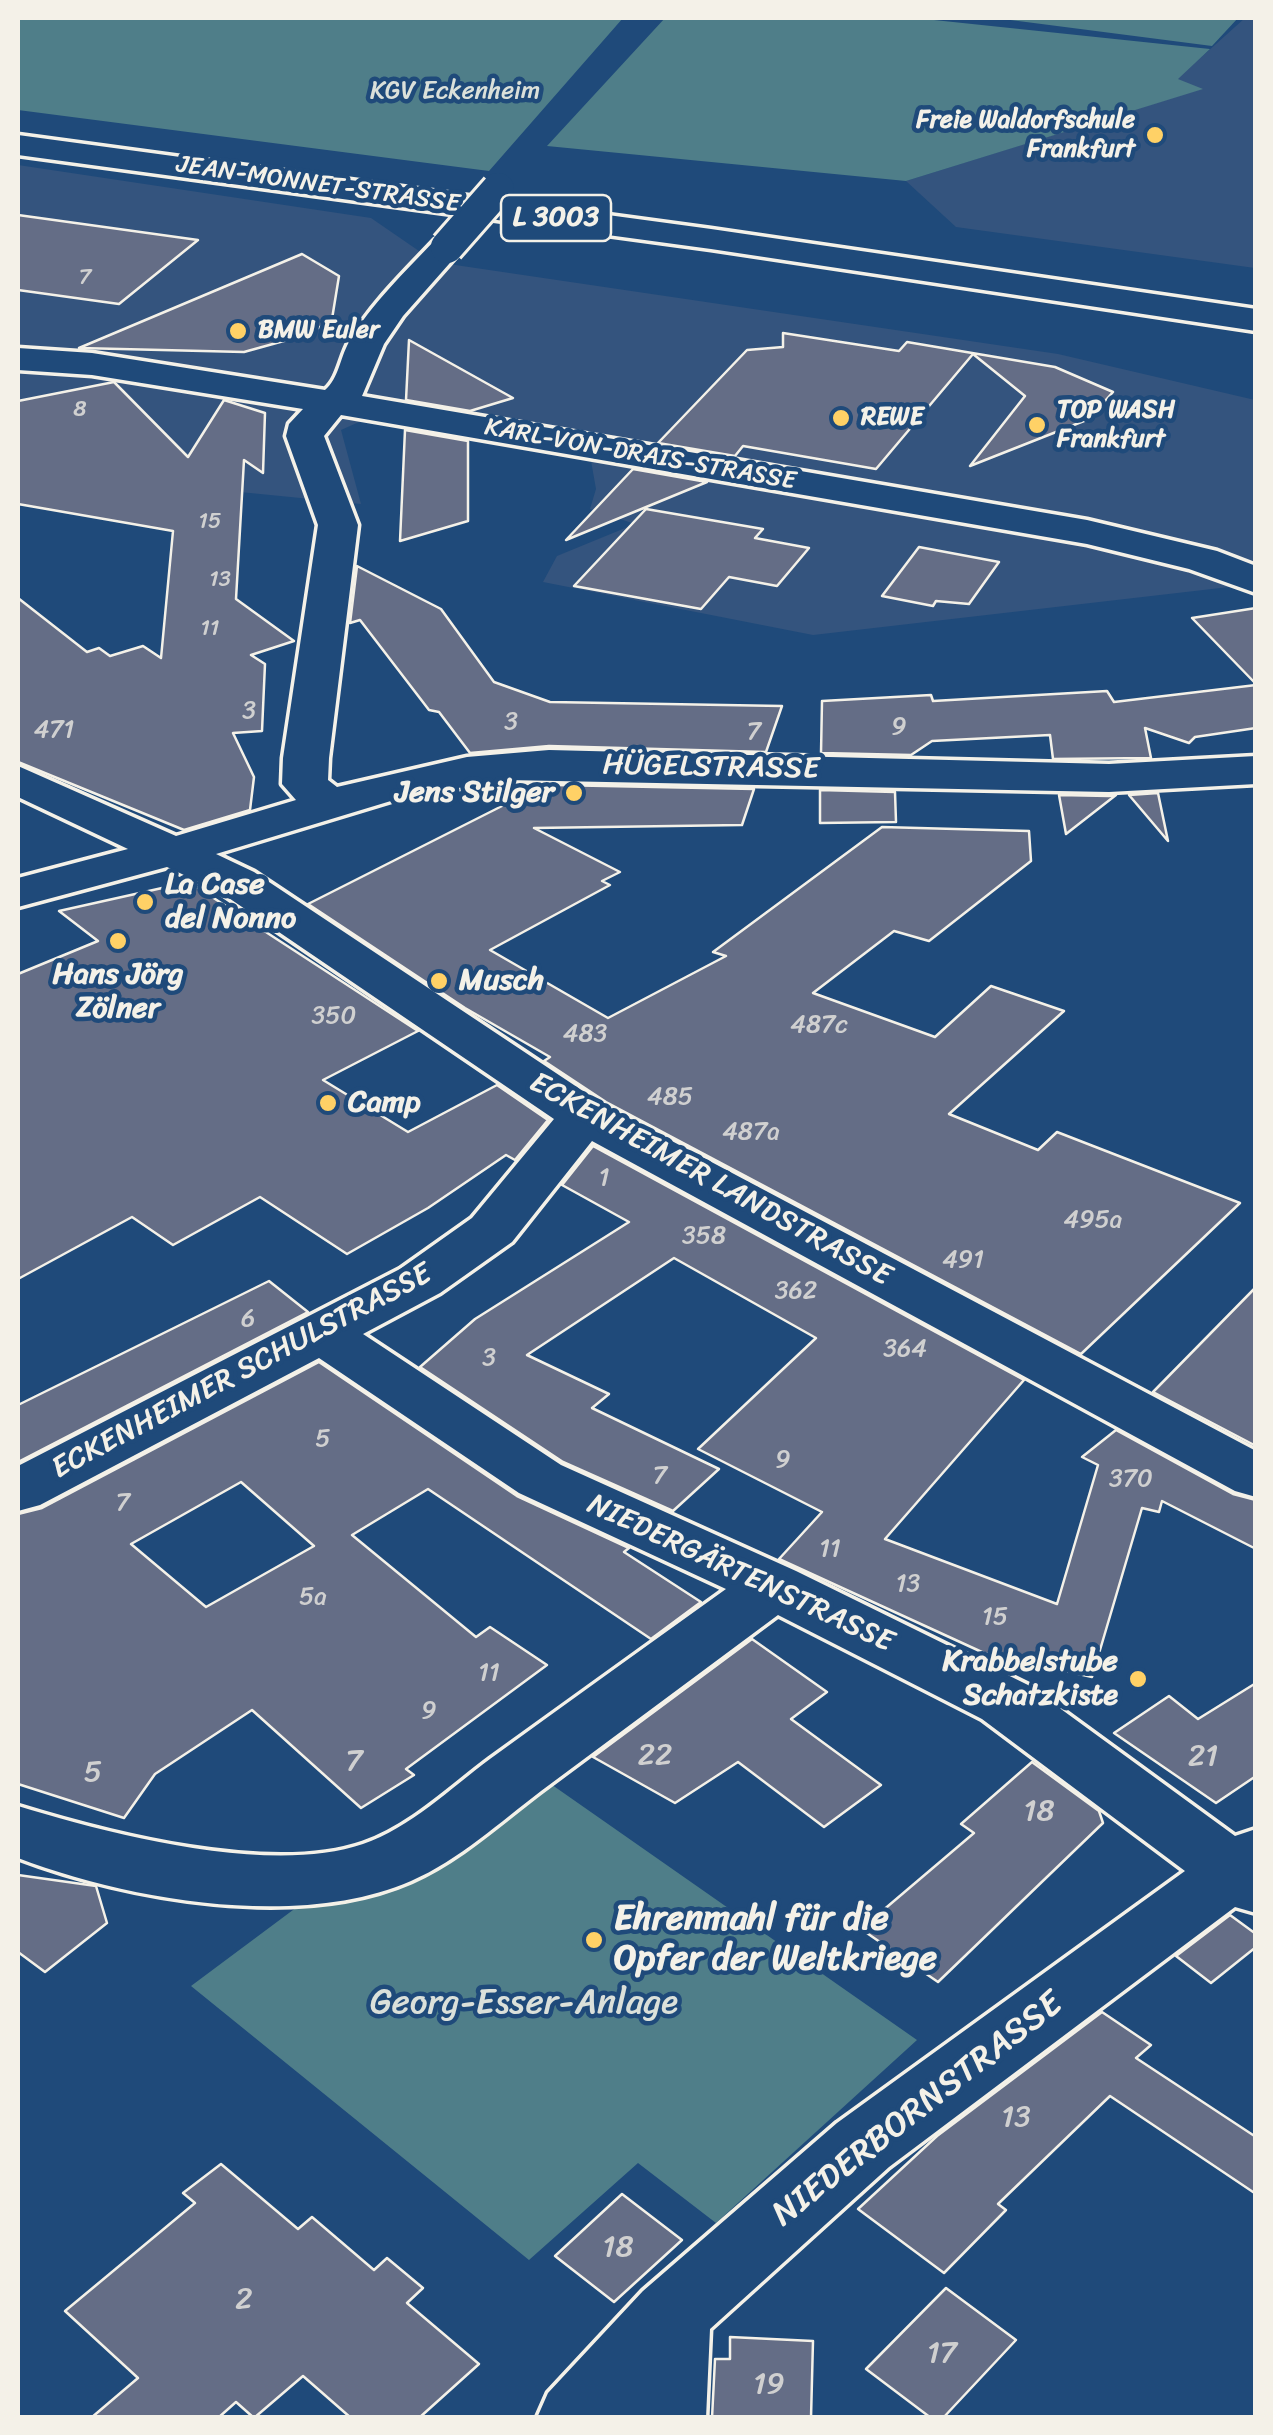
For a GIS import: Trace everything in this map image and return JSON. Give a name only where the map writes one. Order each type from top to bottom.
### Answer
[{"type":"street","name":"JEAN-MONNET-STRASSE","points":[[18,144],[712,239],[1256,320]]},
{"type":"street","points":[[329,803],[306,784],[306,758],[322,669],[338,525],[305,436],[308,424],[349,388],[366,344],[390,309],[498,189]]},
{"type":"street","name":"JEAN-MONNET-STRASSE","points":[[1094,297],[1256,342]]},
{"type":"street","name":"KARL-VON-DRAIS-STRASSE","points":[[18,359],[92,364],[334,403],[1087,532],[1203,560],[1256,581]]},
{"type":"street","name":"HÜGELSTRASSE","points":[[18,893],[439,772],[516,764],[1109,778],[1256,770]]},
{"type":"street","name":"ECKENHEIMER LANDSTRASSE","points":[[18,780],[177,850],[238,882],[585,1116],[1256,1477]]},
{"type":"street","name":"ECKENHEIMER SCHULSTRASSE","points":[[18,1491],[420,1281],[492,1230],[585,1116]]},
{"type":"street","name":"NIEDERGÄRTENSTRASSE","points":[[320,1332],[540,1479],[774,1586],[1006,1702],[1247,1870]]},
{"type":"street","points":[[18,1832],[46,1844],[210,1874],[298,1878],[372,1868],[476,1805],[774,1586]]},
{"type":"street","name":"NIEDERBORNSTRASSE","points":[[577,2418],[671,2315],[862,2145],[1247,1870]]},
{"type":"street","points":[[666,2418],[671,2315]]},
{"type":"shaded area","name":"Freie Waldorfschule Frankfurt","points":[[1245,18],[1255,18],[1255,268],[956,227],[906,181],[1201,89],[1177,79]]},
{"type":"shaded area","points":[[18,165],[371,218],[435,262],[1058,354],[1255,400],[1255,584],[813,635],[543,582],[557,556],[635,524],[590,509],[596,489],[590,455],[368,418],[341,430],[361,504],[109,479],[34,453],[18,455]]},
{"type":"green space","name":"KGV Eckenheim","points":[[18,18],[623,18],[489,171],[18,110]]},
{"type":"green space","points":[[665,18],[915,18],[1210,49],[1178,79],[1203,89],[906,181],[547,146]]},
{"type":"green space","points":[[995,18],[1238,18],[1212,46]]},
{"type":"green space","name":"Georg-Esser-Anlage","points":[[505,1752],[917,2040],[716,2223],[638,2163],[529,2260],[191,1986]]},
{"type":"building","points":[[18,215],[198,240],[119,304],[18,290]]},
{"type":"building","points":[[302,254],[339,276],[332,319],[309,334],[244,352],[79,348]]},
{"type":"building","name":"REWE","points":[[783,333],[899,351],[907,342],[1055,367],[1113,392],[1089,419],[970,466],[1025,396],[973,354],[876,469],[743,446],[735,456],[658,443],[747,350],[783,347]]},
{"type":"building","points":[[409,340],[513,398],[470,411],[406,400]]},
{"type":"building","points":[[114,382],[188,457],[224,400],[265,413],[263,473],[244,460],[236,599],[294,641],[251,655],[265,664],[262,731],[233,733],[254,777],[250,810],[184,830],[18,762],[18,598],[87,652],[99,648],[110,656],[143,646],[161,658],[173,531],[18,504],[18,401]]},
{"type":"building","points":[[405,430],[468,441],[468,521],[400,541]]},
{"type":"building","points":[[633,469],[707,482],[566,540]]},
{"type":"building","points":[[646,509],[763,529],[755,538],[809,548],[777,586],[729,577],[701,609],[574,586]]},
{"type":"building","points":[[919,547],[999,562],[969,604],[936,601],[933,606],[882,596]]},
{"type":"building","points":[[357,566],[441,609],[494,682],[550,702],[782,706],[766,752],[549,746],[470,753],[439,712],[429,710],[360,620],[350,623]]},
{"type":"building","points":[[1256,608],[1256,684],[1192,618]]},
{"type":"building","points":[[1256,685],[1256,728],[1195,737],[1189,743],[1145,728],[1151,758],[1053,759],[1050,735],[932,741],[911,755],[821,753],[822,701],[931,695],[933,701],[1107,691],[1114,702]]},
{"type":"building","points":[[506,784],[754,789],[742,825],[534,828],[620,872],[602,881],[610,885],[490,950],[608,1018],[726,956],[713,952],[882,827],[1029,831],[1031,861],[929,941],[894,931],[813,993],[935,1037],[991,986],[1064,1011],[949,1114],[1038,1150],[1057,1132],[1240,1203],[1081,1354],[606,1102],[544,1061],[550,1057],[465,1008],[308,904],[502,806],[487,787]]},
{"type":"building","points":[[820,790],[895,792],[896,822],[820,823]]},
{"type":"building","points":[[1158,793],[1168,841],[1129,795]]},
{"type":"building","points":[[1059,795],[1109,796],[1116,795],[1066,834]]},
{"type":"building","points":[[189,882],[418,1031],[323,1080],[408,1132],[497,1085],[548,1120],[515,1160],[506,1155],[428,1208],[347,1254],[260,1197],[173,1245],[132,1217],[18,1279],[18,974],[98,941],[59,911]]},
{"type":"building","points":[[593,1146],[1024,1380],[885,1539],[1057,1604],[1098,1465],[1082,1457],[1116,1430],[1233,1494],[1256,1500],[1256,1549],[1162,1501],[1159,1512],[1142,1508],[1092,1677],[984,1653],[779,1559],[822,1512],[698,1449],[816,1338],[674,1258],[527,1355],[609,1394],[592,1408],[719,1469],[673,1511],[563,1462],[420,1367],[475,1319],[629,1222],[562,1185]]},
{"type":"building","points":[[269,1281],[308,1312],[18,1462],[18,1405]]},
{"type":"building","points":[[1256,1287],[1256,1446],[1153,1392]]},
{"type":"building","points":[[319,1362],[517,1496],[629,1548],[624,1552],[701,1602],[651,1639],[428,1489],[352,1535],[476,1637],[490,1627],[547,1665],[406,1769],[414,1775],[361,1808],[252,1710],[155,1774],[124,1818],[18,1784],[18,1514],[42,1508]],"holes":[[[241,1482],[314,1546],[206,1607],[131,1544]]]},
{"type":"building","points":[[752,1639],[827,1692],[791,1719],[881,1785],[824,1827],[738,1762],[675,1803],[593,1757]]},
{"type":"building","points":[[1256,1683],[1256,1776],[1216,1803],[1114,1733],[1169,1696],[1198,1719]]},
{"type":"building","points":[[1032,1762],[1099,1811],[1103,1823],[938,1982],[861,1929],[974,1833],[961,1824]]},
{"type":"building","points":[[18,1875],[96,1886],[107,1923],[45,1972],[18,1952]]},
{"type":"building","points":[[1230,1915],[1256,1934],[1256,1947],[1211,1983],[1176,1956]]},
{"type":"building","points":[[1102,2012],[1151,2045],[1136,2058],[1256,2137],[1256,2194],[1110,2096],[998,2204],[1006,2210],[944,2273],[858,2209],[937,2136]]},
{"type":"building","points":[[221,2164],[298,2229],[312,2217],[374,2270],[387,2258],[423,2288],[407,2303],[479,2364],[419,2418],[351,2418],[303,2376],[254,2418],[236,2402],[218,2418],[91,2418],[138,2378],[65,2311],[195,2203],[183,2193]]},
{"type":"building","points":[[622,2194],[682,2240],[614,2302],[555,2256]]},
{"type":"building","points":[[946,2288],[1016,2340],[943,2418],[931,2418],[866,2369]]},
{"type":"building","points":[[730,2337],[813,2341],[811,2418],[712,2418],[715,2359],[730,2359]]},
{"type":"place","name":"Freie Waldorfschule Frankfurt","points":[[1155,135]]},
{"type":"place","name":"BMW Euler","points":[[238,331]]},
{"type":"place","name":"REWE","points":[[841,418]]},
{"type":"place","name":"TOP WASH Frankfurt","points":[[1037,425]]},
{"type":"place","name":"Jens Stilger","points":[[574,793]]},
{"type":"place","name":"La Case del Nonno","points":[[145,902]]},
{"type":"place","name":"Hans Jörg Zölner","points":[[118,941]]},
{"type":"place","name":"Musch","points":[[439,981]]},
{"type":"place","name":"Camp","points":[[328,1103]]},
{"type":"place","name":"Krabbelstube Schatzkiste","points":[[1138,1679]]},
{"type":"place","name":"Ehrenmahl für die Opfer der Weltkriege","points":[[594,1940]]}]
